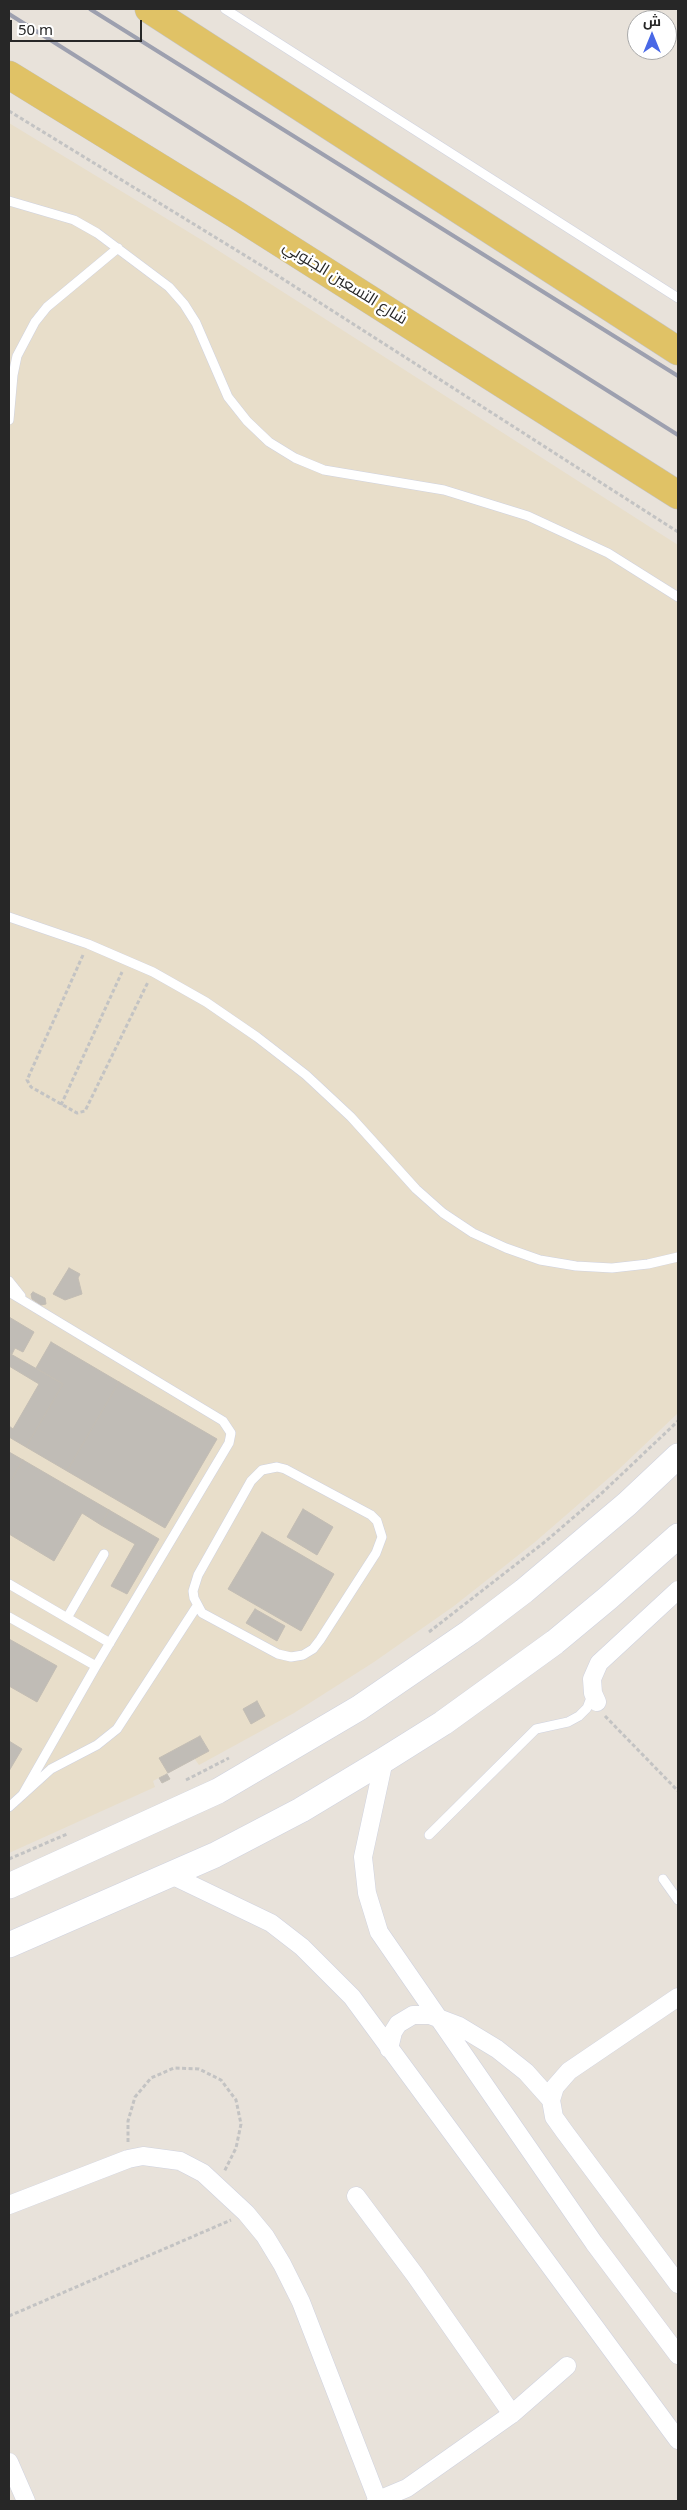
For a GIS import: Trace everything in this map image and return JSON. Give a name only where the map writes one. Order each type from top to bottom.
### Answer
[{"type":"main road","points":[[149,9],[678,351]]},
{"type":"main road","name":"شارع التسعين الجنوبي","points":[[9,75],[235,214],[678,495]]},
{"type":"main road","points":[[9,1886],[218,1791],[359,1708],[439,1654],[524,1591],[598,1530],[678,1457]]},
{"type":"main road","points":[[9,1945],[171,1876],[284,1819],[384,1760],[459,1712],[555,1642],[678,1536]]},
{"type":"street","points":[[595,1698],[592,1680],[599,1663],[678,1590]]},
{"type":"street","points":[[384,1760],[363,1857],[367,1893],[379,1932],[594,2243],[678,2355]]},
{"type":"street","points":[[171,1876],[271,1923],[302,1947],[352,1997],[678,2440]]},
{"type":"street","points":[[678,1997],[569,2071],[555,2087],[551,2100],[554,2117],[678,2284]]},
{"type":"street","points":[[389,2049],[393,2032],[405,2019],[421,2014],[438,2018],[466,2030],[498,2049],[526,2072],[551,2100]]},
{"type":"street","points":[[9,2205],[128,2159],[159,2157],[180,2161],[203,2173],[246,2213],[265,2236],[302,2302],[378,2501],[407,2488],[512,2414],[567,2366]]},
{"type":"street","points":[[356,2196],[415,2275],[512,2414]]},
{"type":"street","points":[[9,2462],[26,2501]]},
{"type":"lane","points":[[225,9],[678,298]]},
{"type":"lane","points":[[9,201],[74,220],[118,248],[169,286],[184,304],[196,323],[228,397],[247,421],[270,442],[295,458],[324,470],[444,490],[528,516],[608,553],[678,598]]},
{"type":"lane","points":[[9,420],[13,374],[17,356],[35,322],[47,307],[118,248]]},
{"type":"lane","points":[[9,917],[88,944],[153,972],[236,1022],[306,1075],[351,1117],[416,1189],[443,1213],[473,1233],[523,1254],[576,1266],[612,1268],[648,1264],[678,1257]]},
{"type":"lane","points":[[9,1281],[26,1303]]},
{"type":"lane","points":[[9,1292],[223,1421],[231,1433],[229,1443],[96,1666],[23,1794]]},
{"type":"lane","points":[[270,1468],[285,1469],[371,1515],[381,1529],[382,1537],[376,1553],[320,1640],[303,1655],[291,1657],[278,1654],[209,1617],[197,1606],[194,1598],[194,1582],[251,1481],[262,1470],[270,1468]]},
{"type":"lane","points":[[67,1618],[104,1554]]},
{"type":"lane","points":[[9,1584],[110,1643]]},
{"type":"lane","points":[[9,1807],[52,1769],[97,1745],[117,1729],[197,1606]]},
{"type":"lane","points":[[9,1617],[96,1666]]},
{"type":"lane","points":[[429,1835],[536,1730],[568,1722],[579,1716],[595,1698]]},
{"type":"lane","points":[[663,1879],[678,1900]]},
{"type":"path","points":[[9,111],[281,277],[678,532]]},
{"type":"path","points":[[88,944],[27,1078],[31,1088],[77,1113],[84,1111],[153,972]]},
{"type":"path","points":[[62,1104],[127,960]]},
{"type":"path","points":[[424,1636],[546,1541],[603,1492],[678,1421]]},
{"type":"path","points":[[595,1698],[606,1717],[678,1790]]},
{"type":"path","points":[[180,1784],[231,1757]]},
{"type":"path","points":[[9,1859],[74,1832]]},
{"type":"path","points":[[128,2159],[128,2121],[135,2097],[151,2078],[174,2068],[199,2069],[221,2080],[236,2100],[241,2124],[236,2148],[218,2186]]},
{"type":"path","points":[[9,2316],[246,2213]]},
{"type":"shaded area","points":[[9,123],[205,242],[678,545],[678,1413],[618,1470],[535,1542],[454,1606],[374,1662],[294,1713],[199,1765],[194,1758],[209,1751],[200,1736],[160,1758],[168,1773],[153,1781],[155,1787],[9,1853]]},
{"type":"building","points":[[69,1268],[80,1274],[78,1278],[82,1294],[65,1300],[53,1294]]},
{"type":"building","points":[[33,1292],[45,1298],[46,1304],[41,1305],[32,1299],[31,1294]]},
{"type":"building","points":[[9,1317],[34,1332],[23,1352],[15,1348],[12,1354],[9,1353]]},
{"type":"building","points":[[51,1342],[119,1382],[67,1471],[26,1447],[63,1384],[36,1368]]},
{"type":"building","points":[[9,1353],[63,1384],[26,1447],[9,1437],[9,1426],[13,1429],[39,1384],[9,1366]]},
{"type":"building","points":[[119,1382],[217,1439],[165,1528],[67,1471]]},
{"type":"building","points":[[9,1452],[23,1460],[9,1484]]},
{"type":"building","points":[[23,1460],[109,1510],[101,1525],[82,1513],[54,1561],[9,1534],[9,1484]]},
{"type":"building","points":[[303,1509],[333,1527],[317,1555],[287,1537]]},
{"type":"building","points":[[109,1510],[159,1539],[127,1594],[111,1586],[135,1544],[101,1525]]},
{"type":"building","points":[[262,1532],[334,1574],[301,1631],[228,1589]]},
{"type":"building","points":[[255,1609],[285,1626],[277,1641],[246,1623]]},
{"type":"building","points":[[9,1639],[57,1666],[37,1702],[9,1686]]},
{"type":"building","points":[[257,1701],[265,1716],[251,1724],[243,1709]]},
{"type":"building","points":[[200,1736],[209,1751],[168,1773],[159,1758]]},
{"type":"building","points":[[9,1741],[22,1749],[9,1771]]},
{"type":"building","points":[[167,1774],[170,1779],[162,1783],[159,1778]]},
{"type":"railway","points":[[90,9],[678,376]]},
{"type":"railway","points":[[9,14],[678,435]]}]
